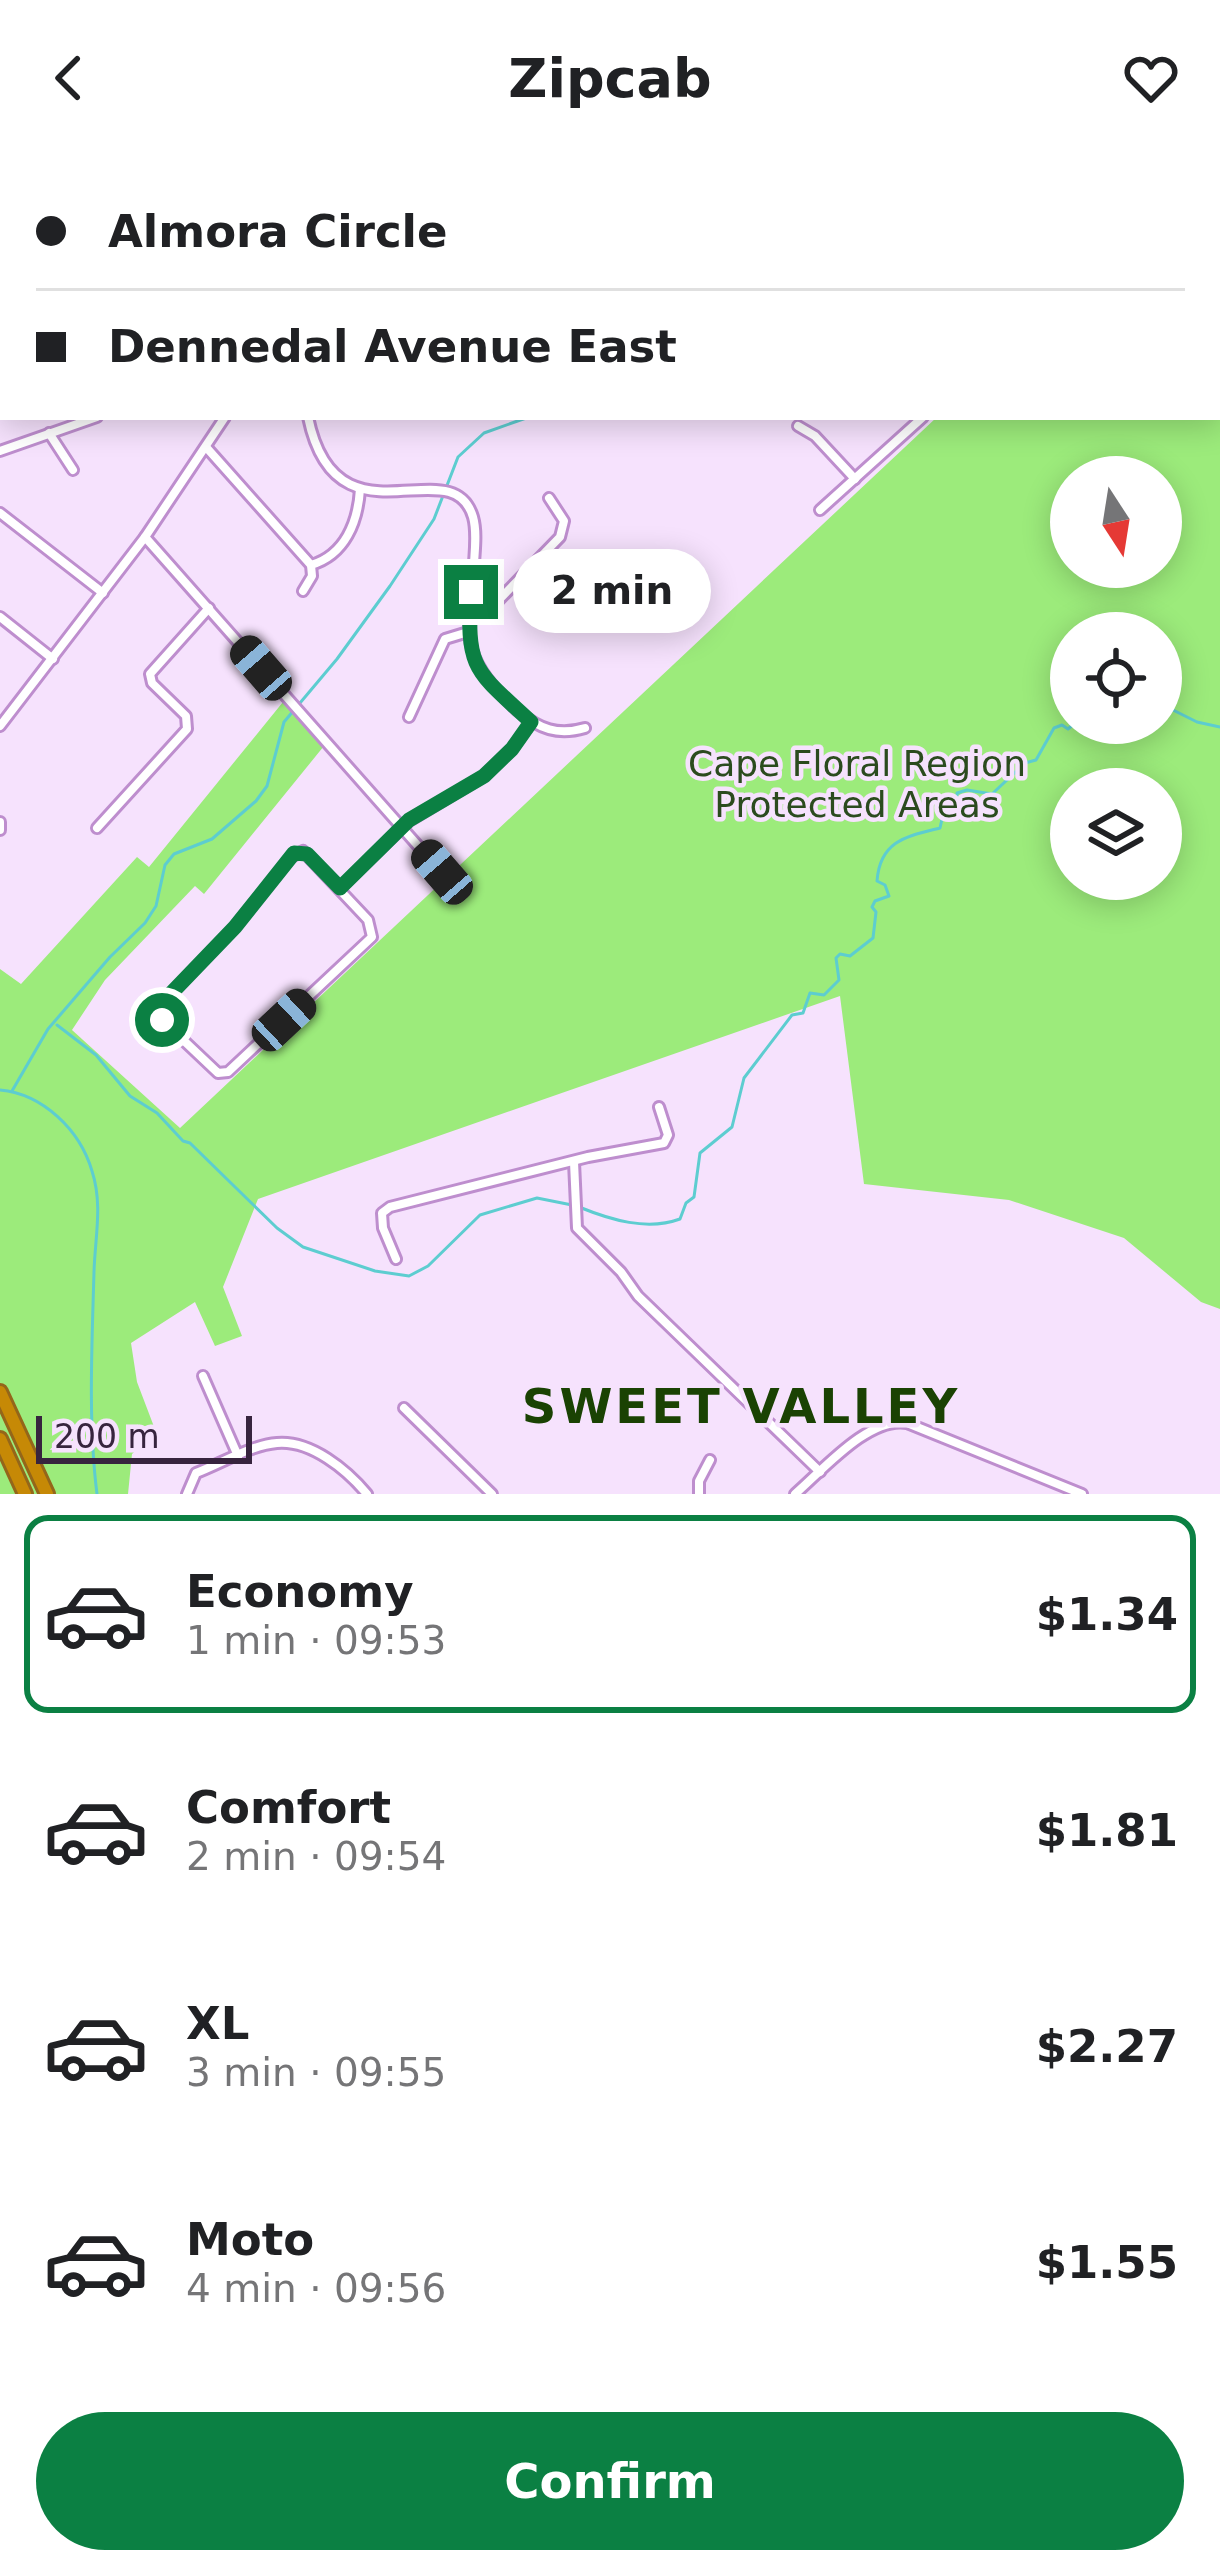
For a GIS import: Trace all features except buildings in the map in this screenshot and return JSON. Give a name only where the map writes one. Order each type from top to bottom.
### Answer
[{"type":"highway","points":[[0,1392],[47,1494]]},
{"type":"highway","points":[[0,1438],[25,1494]]},
{"type":"street","points":[[0,451],[89,420]]},
{"type":"street","points":[[0,726],[145,537],[223,420]]},
{"type":"street","points":[[309,420],[312,439],[326,465],[360,489],[388,494],[436,488],[449,492],[472,514],[471,653],[482,673],[531,722],[561,732],[585,728]]},
{"type":"street","points":[[820,510],[915,420]]},
{"type":"street","points":[[798,426],[855,479]]},
{"type":"street","points":[[49,434],[73,470]]},
{"type":"street","points":[[206,447],[311,565],[312,576],[303,591]]},
{"type":"street","points":[[311,565],[326,560],[347,538],[359,508],[360,489]]},
{"type":"street","points":[[470,611],[494,605],[560,537],[564,521],[549,498]]},
{"type":"street","points":[[0,513],[103,592]]},
{"type":"street","points":[[145,537],[442,872]]},
{"type":"street","points":[[98,828],[188,725],[186,716],[152,682],[150,674],[209,608]]},
{"type":"street","points":[[0,617],[53,658]]},
{"type":"street","points":[[410,717],[445,639],[468,632]]},
{"type":"street","points":[[340,888],[402,826],[484,776],[531,722]]},
{"type":"street","points":[[294,853],[307,854],[340,888],[371,924],[369,941],[228,1072],[215,1072],[162,1020],[160,1005],[235,927],[294,853]]},
{"type":"street","points":[[396,1259],[381,1221],[390,1207],[664,1143],[668,1135],[659,1107]]},
{"type":"street","points":[[574,1162],[575,1220],[580,1234],[820,1472]]},
{"type":"street","points":[[203,1376],[238,1456]]},
{"type":"street","points":[[404,1408],[492,1494]]},
{"type":"street","points":[[795,1494],[877,1425],[899,1421],[1082,1494]]},
{"type":"street","points":[[187,1494],[196,1474],[269,1444],[296,1445],[346,1470],[367,1494]]},
{"type":"street","points":[[699,1494],[699,1481],[710,1460]]},
{"type":"green space","name":"Cape Floral Region Protected Areas","points":[[934,420],[1220,420],[1220,1309],[1201,1302],[1124,1238],[1009,1200],[864,1184],[840,996],[258,1199],[223,1287],[242,1336],[215,1346],[195,1302],[131,1343],[137,1382],[156,1432],[132,1454],[128,1494],[0,1494],[0,969],[21,984],[137,857],[149,867],[287,697],[328,741],[204,894],[195,886],[105,980],[72,1030],[180,1128]]},
{"type":"waterway","points":[[12,1091],[48,1029],[145,923],[156,906],[165,865],[174,854],[212,839],[267,786],[284,722],[337,659],[434,519],[458,457],[484,433],[521,420]]},
{"type":"waterway","points":[[1182,714],[1220,727]]},
{"type":"waterway","points":[[579,1207],[642,1224],[680,1219],[694,1197],[700,1153],[732,1127],[744,1078],[792,1015],[803,1013],[810,993],[824,995],[839,980],[836,958],[850,956],[873,938],[876,912],[872,907],[889,896],[885,885],[877,881],[890,848],[907,837],[940,828],[942,819],[957,809],[957,793],[992,794],[1025,763],[1036,760],[1050,735]]},
{"type":"waterway","points":[[57,1025],[96,1055],[130,1096],[157,1113],[303,1247],[375,1271],[409,1276],[428,1266],[480,1215],[537,1198],[572,1205]]},
{"type":"waterway","points":[[0,1090],[31,1099],[58,1117],[79,1142],[95,1184],[98,1221],[91,1383],[97,1494]]},
{"type":"district","name":"SWEET VALLEY","points":[[741,1406]]},
{"type":"route","points":[[162,1020],[160,1005],[235,927],[294,853],[307,854],[340,888],[409,820],[484,776],[512,749],[531,722],[491,686],[474,662],[468,643],[471,592]]}]
